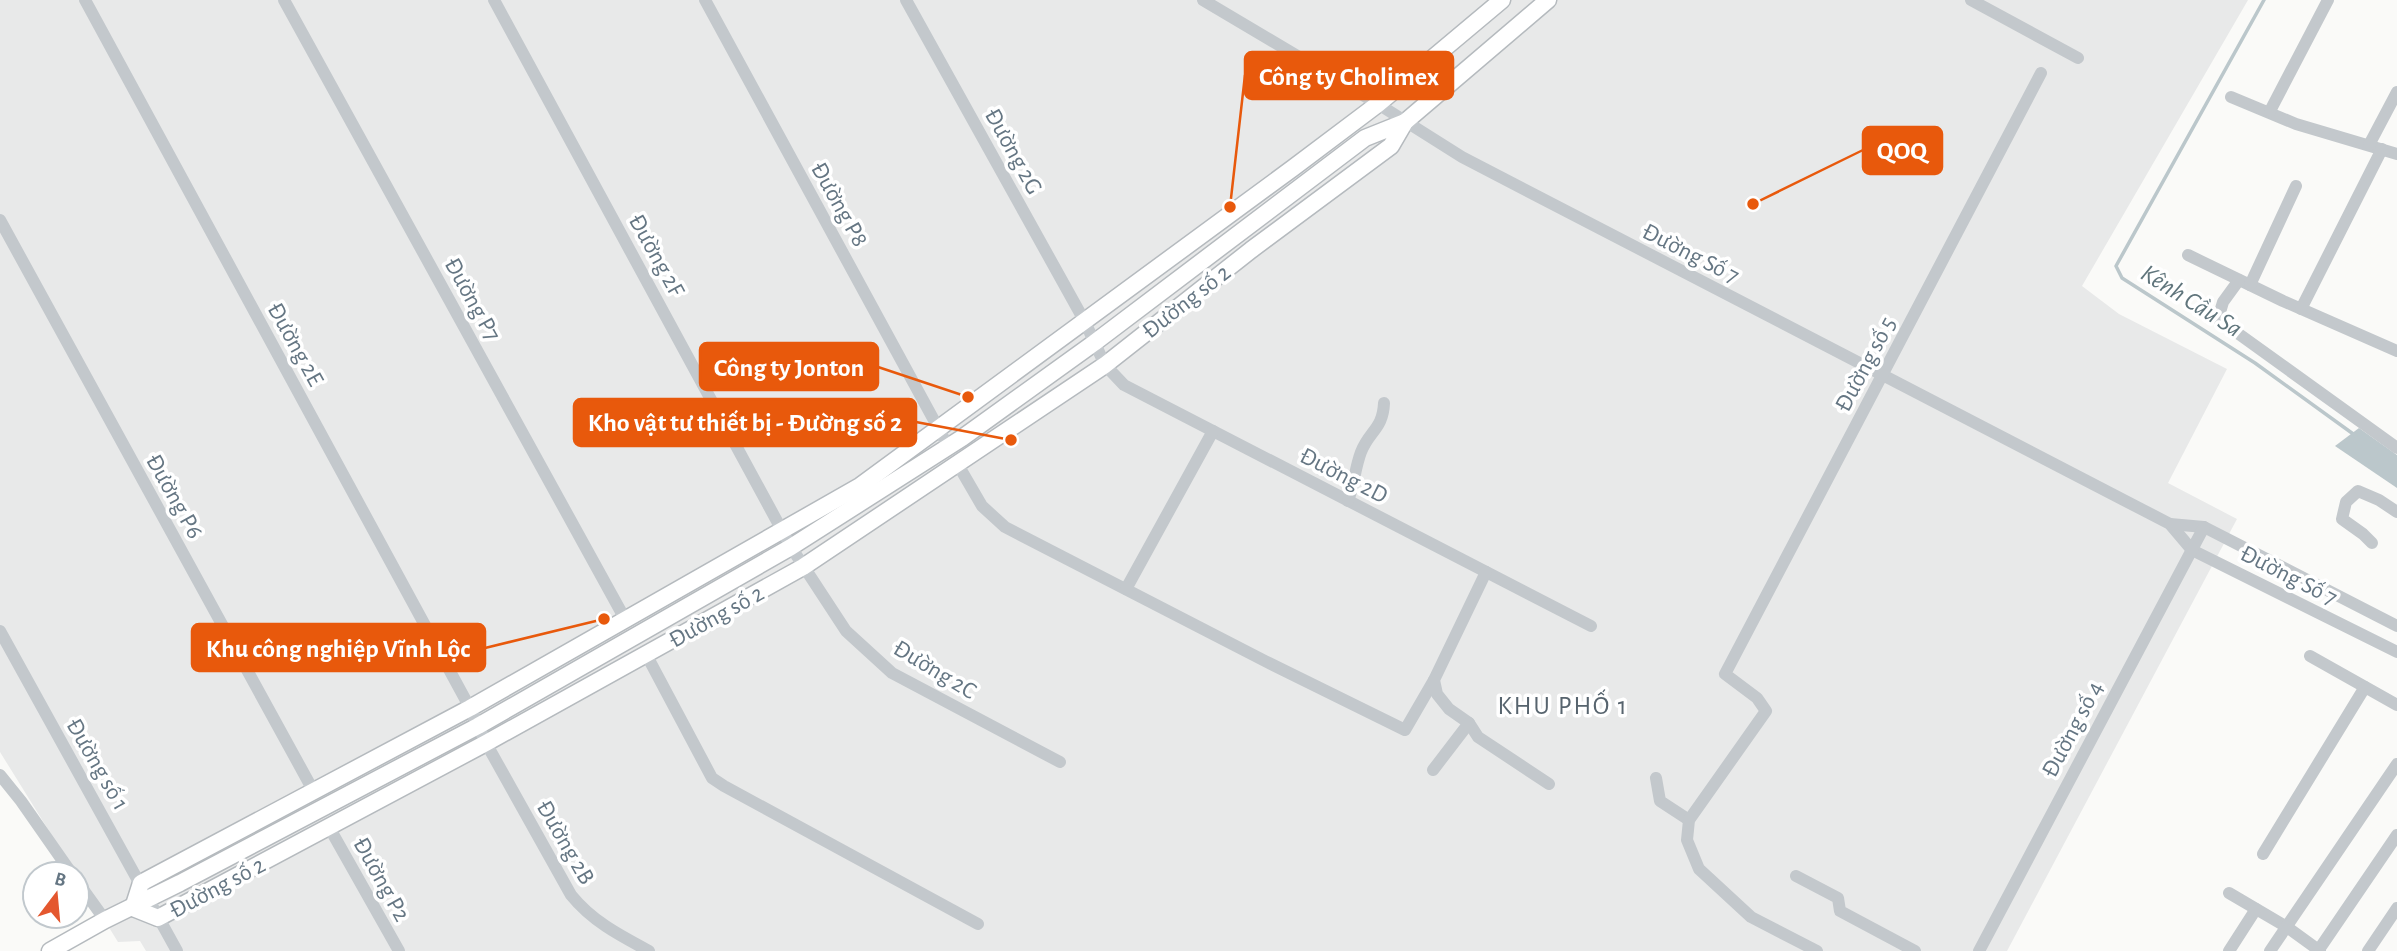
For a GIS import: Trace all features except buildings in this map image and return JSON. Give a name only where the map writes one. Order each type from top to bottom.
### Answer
[{"type":"main road","name":"Đường số 2","points":[[1405,122],[1391,146],[1251,250],[1105,365],[803,568],[486,743],[158,918],[133,908],[144,890],[860,486],[1378,104],[1502,0]]},
{"type":"main road","name":"Đường số 2","points":[[144,890],[180,883],[478,726],[791,547],[948,446],[1094,343],[1365,138],[1405,122],[1548,0]]},
{"type":"main road","name":"Đường số 2","points":[[1365,138],[1378,104]]},
{"type":"main road","points":[[50,951],[105,920],[133,908]]},
{"type":"street","name":"Đường 2E","points":[[85,0],[478,726]]},
{"type":"street","name":"Đường P7","points":[[284,0],[625,619]]},
{"type":"street","name":"Đường 2F","points":[[494,0],[791,547]]},
{"type":"street","name":"Đường P8","points":[[705,0],[948,446]]},
{"type":"street","name":"Đường 2G","points":[[906,0],[1085,322],[1094,343]]},
{"type":"street","name":"Đường Số 7","points":[[1203,0],[1462,157],[2170,524],[2192,550],[2397,652]]},
{"type":"street","points":[[1971,0],[2078,58]]},
{"type":"street","points":[[2270,111],[2328,0]]},
{"type":"street","name":"Đường số 5","points":[[1689,820],[1766,711],[1757,698],[1725,674],[2040,73]]},
{"type":"street","points":[[2301,309],[2375,147],[2397,92]]},
{"type":"street","points":[[2231,97],[2296,124],[2397,154]]},
{"type":"street","points":[[2297,186],[2244,283],[2223,302],[2218,319],[2397,448]]},
{"type":"street","name":"Đường P6","points":[[0,220],[314,792]]},
{"type":"street","points":[[2188,255],[2397,351]]},
{"type":"street","name":"Đường 2D","points":[[1094,343],[1105,365],[1124,386],[1591,626]]},
{"type":"street","points":[[1348,501],[1360,454],[1367,439],[1382,421],[1384,404]]},
{"type":"street","points":[[1126,589],[1213,431]]},
{"type":"street","points":[[957,463],[982,506],[1005,527],[1405,730],[1434,680],[1486,572]]},
{"type":"street","points":[[2372,543],[2342,519],[2346,502],[2358,491],[2397,512]]},
{"type":"street","name":"Đường Số 7","points":[[2170,524],[2204,527],[2397,626]]},
{"type":"street","name":"Đường số 4","points":[[1979,951],[2204,527]]},
{"type":"street","name":"Đường 2C","points":[[791,547],[846,631],[892,673],[1060,762]]},
{"type":"street","name":"Đường số 1","points":[[0,631],[177,951]]},
{"type":"street","points":[[646,654],[712,778],[978,924]]},
{"type":"street","points":[[2311,656],[2397,705]]},
{"type":"street","points":[[1434,680],[1437,694],[1449,709],[1469,723],[1478,737],[1549,784]]},
{"type":"street","points":[[2263,854],[2365,687]]},
{"type":"street","points":[[1433,770],[1469,723]]},
{"type":"street","name":"Đường 2B","points":[[478,726],[571,895],[584,911],[600,924],[649,951]]},
{"type":"street","points":[[2270,951],[2397,764]]},
{"type":"street","points":[[1656,778],[1660,801],[1689,820],[1687,840],[1699,869],[1751,917],[1817,951]]},
{"type":"street","points":[[2,780],[62,860]]},
{"type":"street","name":"Đường P2","points":[[329,827],[398,951]]},
{"type":"street","points":[[2229,893],[2287,927],[2319,951],[2397,835]]},
{"type":"street","points":[[1796,876],[1838,898],[1840,911],[1914,951]]},
{"type":"street","points":[[91,900],[105,920]]},
{"type":"street","points":[[2368,951],[2397,908]]},
{"type":"street","points":[[2229,951],[2256,909]]},
{"type":"shaded area","points":[[0,0],[2248,0],[2082,286],[2119,314],[2227,369],[2168,483],[2237,519],[2007,951],[146,951],[140,941],[118,942],[91,899],[91,860],[67,860],[0,752]]},
{"type":"shaded area","points":[[2359,428],[2397,455],[2397,488],[2335,446]]},
{"type":"waterway","name":"Kênh Cầu Sa","points":[[2264,0],[2116,266],[2122,278],[2255,363],[2356,436]]},
{"type":"place","name":"QOQ","points":[[1753,204]]},
{"type":"place","name":"Công ty Cholimex","points":[[1230,207]]},
{"type":"place","name":"Công ty Jonton","points":[[968,397]]},
{"type":"place","name":"Kho vật tư thiết bị - Đường số 2","points":[[1011,440]]},
{"type":"place","name":"Khu công nghiệp Vĩnh Lộc","points":[[604,619]]},
{"type":"district","name":"KHU PHỐ 1","points":[[1563,705]]}]
